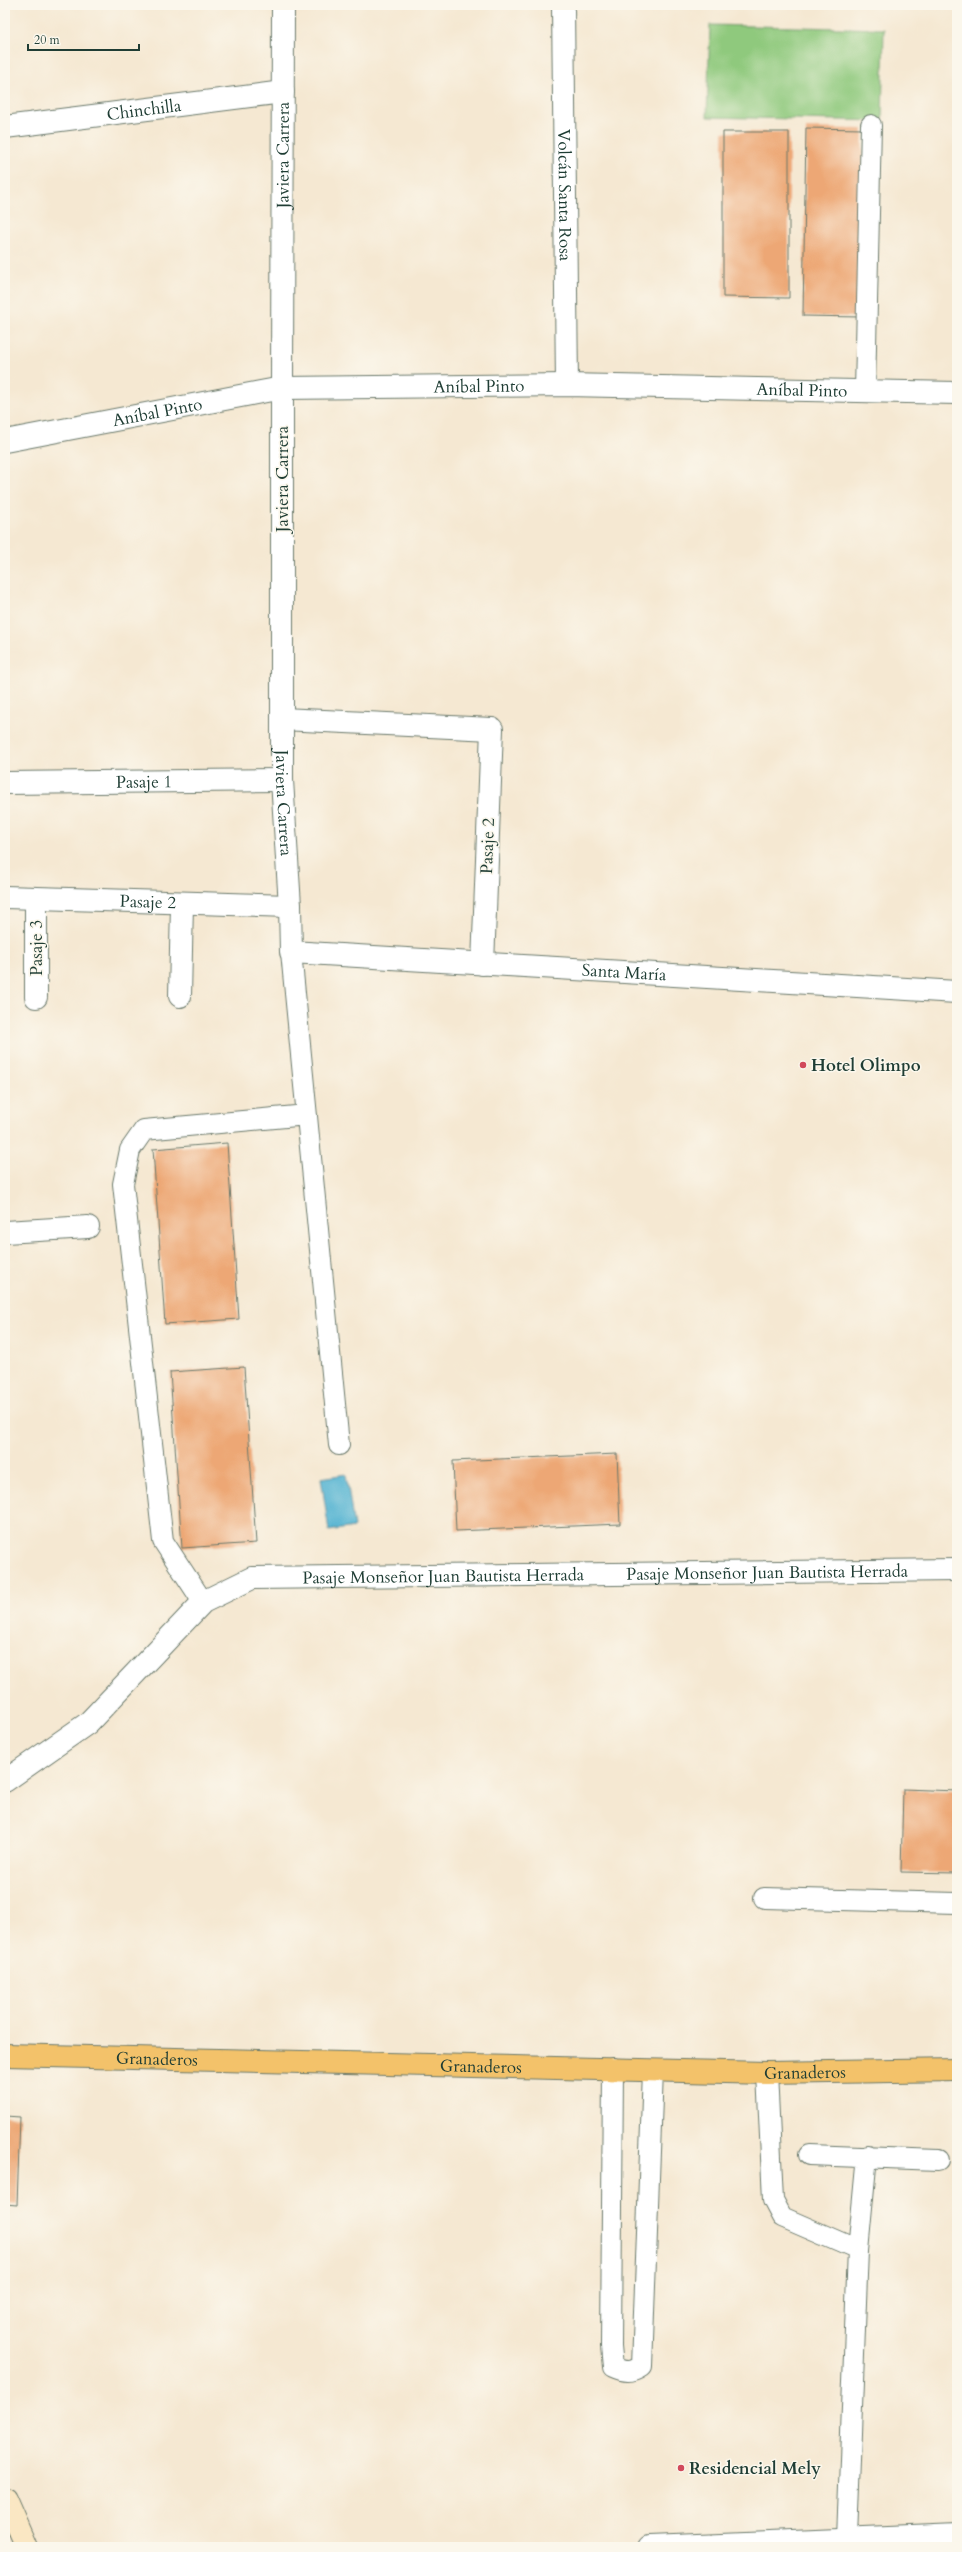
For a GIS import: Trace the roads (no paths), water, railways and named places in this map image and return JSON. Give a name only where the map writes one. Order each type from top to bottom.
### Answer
[{"type":"main road","name":"Granaderos","points":[[5,2055],[613,2068],[653,2071],[767,2073],[957,2070]]},
{"type":"main road","points":[[5,2499],[26,2547]]},
{"type":"street","name":"Javiera Carrera","points":[[283,5],[282,780],[290,906],[291,952]]},
{"type":"street","name":"Volcán Santa Rosa","points":[[563,5],[567,385]]},
{"type":"street","name":"Chinchilla","points":[[5,127],[283,92]]},
{"type":"street","name":"Aníbal Pinto","points":[[5,442],[282,388],[567,385],[957,392]]},
{"type":"street","name":"Pasaje 2","points":[[282,719],[492,729],[483,964]]},
{"type":"street","name":"Pasaje 1","points":[[5,783],[282,780]]},
{"type":"street","name":"Pasaje 2","points":[[5,897],[182,904],[290,906]]},
{"type":"street","name":"Pasaje 3","points":[[36,899],[36,997]]},
{"type":"street","points":[[180,996],[182,904]]},
{"type":"street","name":"Santa María","points":[[291,952],[957,992]]},
{"type":"street","points":[[5,1232],[88,1226]]},
{"type":"street","name":"Pasaje Monseñor Juan Bautista Herrada","points":[[5,1781],[88,1723],[204,1602],[252,1578],[957,1570]]},
{"type":"street","points":[[649,2547],[957,2534]]},
{"type":"lane","points":[[865,391],[871,125]]},
{"type":"lane","points":[[291,952],[339,1445]]},
{"type":"lane","points":[[204,1602],[163,1541],[123,1184],[130,1150],[144,1130],[307,1115]]},
{"type":"lane","points":[[764,1898],[957,1903]]},
{"type":"lane","points":[[613,2068],[611,2346],[613,2367],[622,2371],[634,2371],[642,2366],[653,2071]]},
{"type":"lane","points":[[767,2073],[773,2200],[782,2217],[858,2250]]},
{"type":"lane","points":[[809,2155],[867,2156],[938,2160]]},
{"type":"lane","points":[[847,2538],[858,2250],[867,2156]]},
{"type":"water","points":[[346,1474],[354,1527],[329,1531],[321,1478]]},
{"type":"place","name":"Hotel Olimpo","points":[[803,1065]]},
{"type":"place","name":"Residencial Mely","points":[[681,2468]]}]
